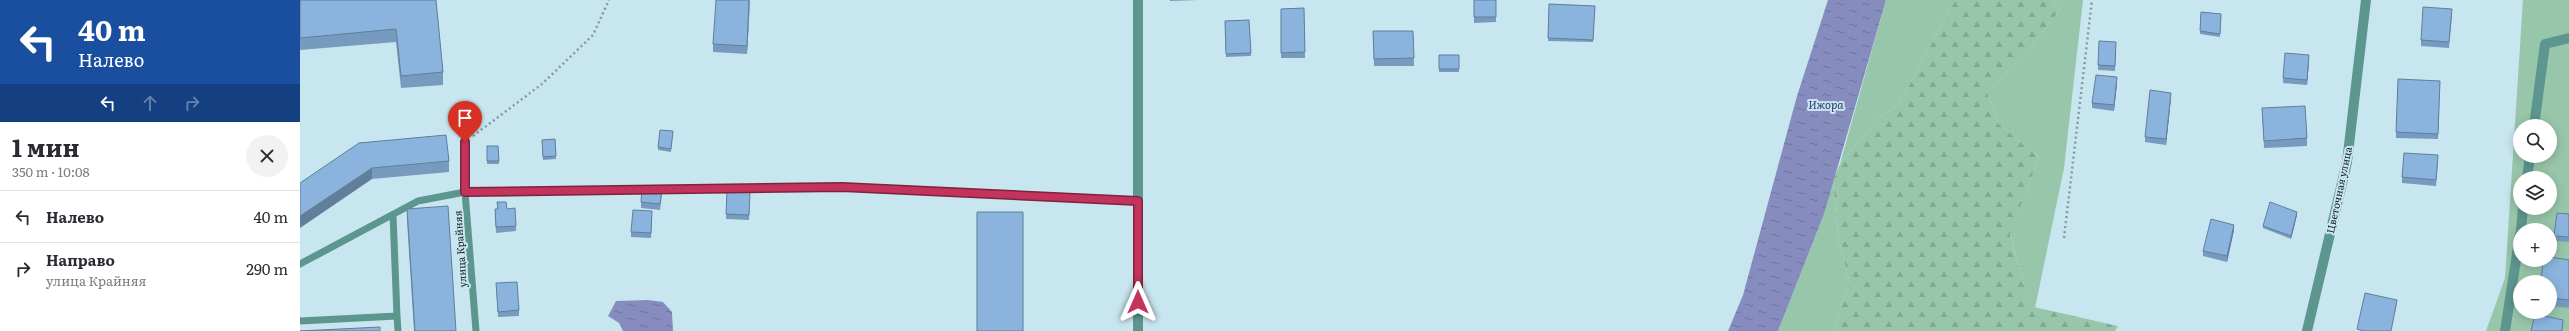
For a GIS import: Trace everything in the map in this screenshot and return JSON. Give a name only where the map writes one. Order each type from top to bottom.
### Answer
[{"type":"street","points":[[1138,0],[1138,331]]},
{"type":"street","name":"Цветочная улица","points":[[2307,331],[2347,162],[2366,0]]},
{"type":"street","points":[[2535,119],[2545,44],[2569,38]]},
{"type":"street","points":[[2505,331],[2515,267]]},
{"type":"lane","name":"улица Крайняя","points":[[465,142],[465,192],[476,331]]},
{"type":"lane","points":[[300,264],[418,201],[465,192],[842,187],[1138,201]]},
{"type":"lane","points":[[393,215],[398,331]]},
{"type":"lane","points":[[300,321],[398,316]]},
{"type":"path","points":[[465,142],[542,84],[593,35],[609,0]]},
{"type":"path","points":[[2064,238],[2092,0]]},
{"type":"green space","points":[[1886,0],[1955,0],[1899,104],[1879,118],[1840,164]]},
{"type":"green space","points":[[1955,0],[2052,0],[2060,10],[2032,46],[1987,92],[1999,124],[2039,157],[2010,234],[2030,306],[2118,326],[2115,331],[1834,331],[1849,280],[1838,236],[1833,181],[1840,164],[1879,118],[1899,104]]},
{"type":"green space","points":[[2052,0],[2083,0],[2064,168],[2035,308],[2030,307],[2010,233],[2039,157],[1999,124],[1987,92],[2032,46],[2060,10]]},
{"type":"green space","points":[[2523,0],[2569,0],[2569,331],[2486,331],[2505,278],[2513,154],[2513,163],[2557,163],[2557,119],[2515,119]]},
{"type":"green space","points":[[1833,181],[1838,236],[1849,280],[1834,331],[1778,331],[1824,214]]},
{"type":"water","name":"Ижора","points":[[1828,0],[1886,0],[1824,214],[1778,331],[1728,331],[1743,295],[1797,96]]},
{"type":"water","points":[[648,300],[663,302],[672,312],[673,331],[623,331],[619,323],[608,316],[616,301]]},
{"type":"building","points":[[300,0],[436,0],[443,72],[401,76],[396,29],[300,38]]},
{"type":"building","points":[[716,0],[749,0],[747,46],[713,44]]},
{"type":"building","points":[[1474,0],[1496,0],[1496,17],[1474,17]]},
{"type":"building","points":[[1549,4],[1595,6],[1593,40],[1548,38]]},
{"type":"building","points":[[2423,7],[2452,9],[2449,42],[2421,40]]},
{"type":"building","points":[[1304,8],[1305,52],[1281,53],[1281,9]]},
{"type":"building","points":[[2201,12],[2221,14],[2220,34],[2200,31]]},
{"type":"building","points":[[1249,20],[1251,53],[1226,54],[1225,21]]},
{"type":"building","points":[[1373,31],[1413,31],[1414,58],[1374,59]]},
{"type":"building","points":[[2099,41],[2116,42],[2115,66],[2098,65]]},
{"type":"building","points":[[2285,53],[2309,55],[2307,80],[2283,78]]},
{"type":"building","points":[[1439,55],[1459,55],[1459,69],[1439,69]]},
{"type":"building","points":[[2096,75],[2117,77],[2114,105],[2092,103]]},
{"type":"building","points":[[2398,79],[2440,81],[2438,134],[2396,132]]},
{"type":"building","points":[[2150,90],[2171,93],[2166,139],[2145,137]]},
{"type":"building","points":[[2305,106],[2307,138],[2264,141],[2262,108]]},
{"type":"building","points":[[660,130],[673,131],[671,149],[658,147]]},
{"type":"building","points":[[446,135],[449,161],[372,168],[300,216],[300,183],[359,143]]},
{"type":"building","points":[[555,139],[556,156],[543,157],[542,140]]},
{"type":"building","points":[[487,146],[498,146],[499,161],[487,161]]},
{"type":"building","points":[[2404,153],[2438,155],[2436,180],[2402,177]]},
{"type":"building","points":[[642,187],[662,189],[660,204],[641,202]]},
{"type":"building","points":[[727,191],[750,192],[749,215],[726,214]]},
{"type":"building","points":[[497,202],[506,202],[507,209],[515,208],[516,226],[496,227],[495,209],[498,209]]},
{"type":"building","points":[[2270,202],[2297,212],[2291,236],[2263,226]]},
{"type":"building","points":[[448,206],[456,331],[415,331],[407,209]]},
{"type":"building","points":[[633,210],[652,211],[651,233],[631,232]]},
{"type":"building","points":[[977,212],[1023,212],[1023,331],[977,331]]},
{"type":"building","points":[[2557,213],[2569,214],[2569,237],[2557,236],[2557,223],[2556,223]]},
{"type":"building","points":[[2211,219],[2234,225],[2227,256],[2203,251]]},
{"type":"building","points":[[2557,258],[2569,260],[2569,300],[2557,299],[2557,275],[2542,275],[2542,267],[2557,267]]},
{"type":"building","points":[[517,282],[519,310],[498,312],[496,283]]},
{"type":"building","points":[[2365,293],[2397,300],[2391,331],[2364,331],[2357,329]]},
{"type":"building","points":[[2534,319],[2563,320],[2562,331],[2531,331]]},
{"type":"building","points":[[380,327],[380,331],[300,331]]},
{"type":"route","points":[[465,142],[465,192],[842,187],[1138,201],[1138,302]]}]
